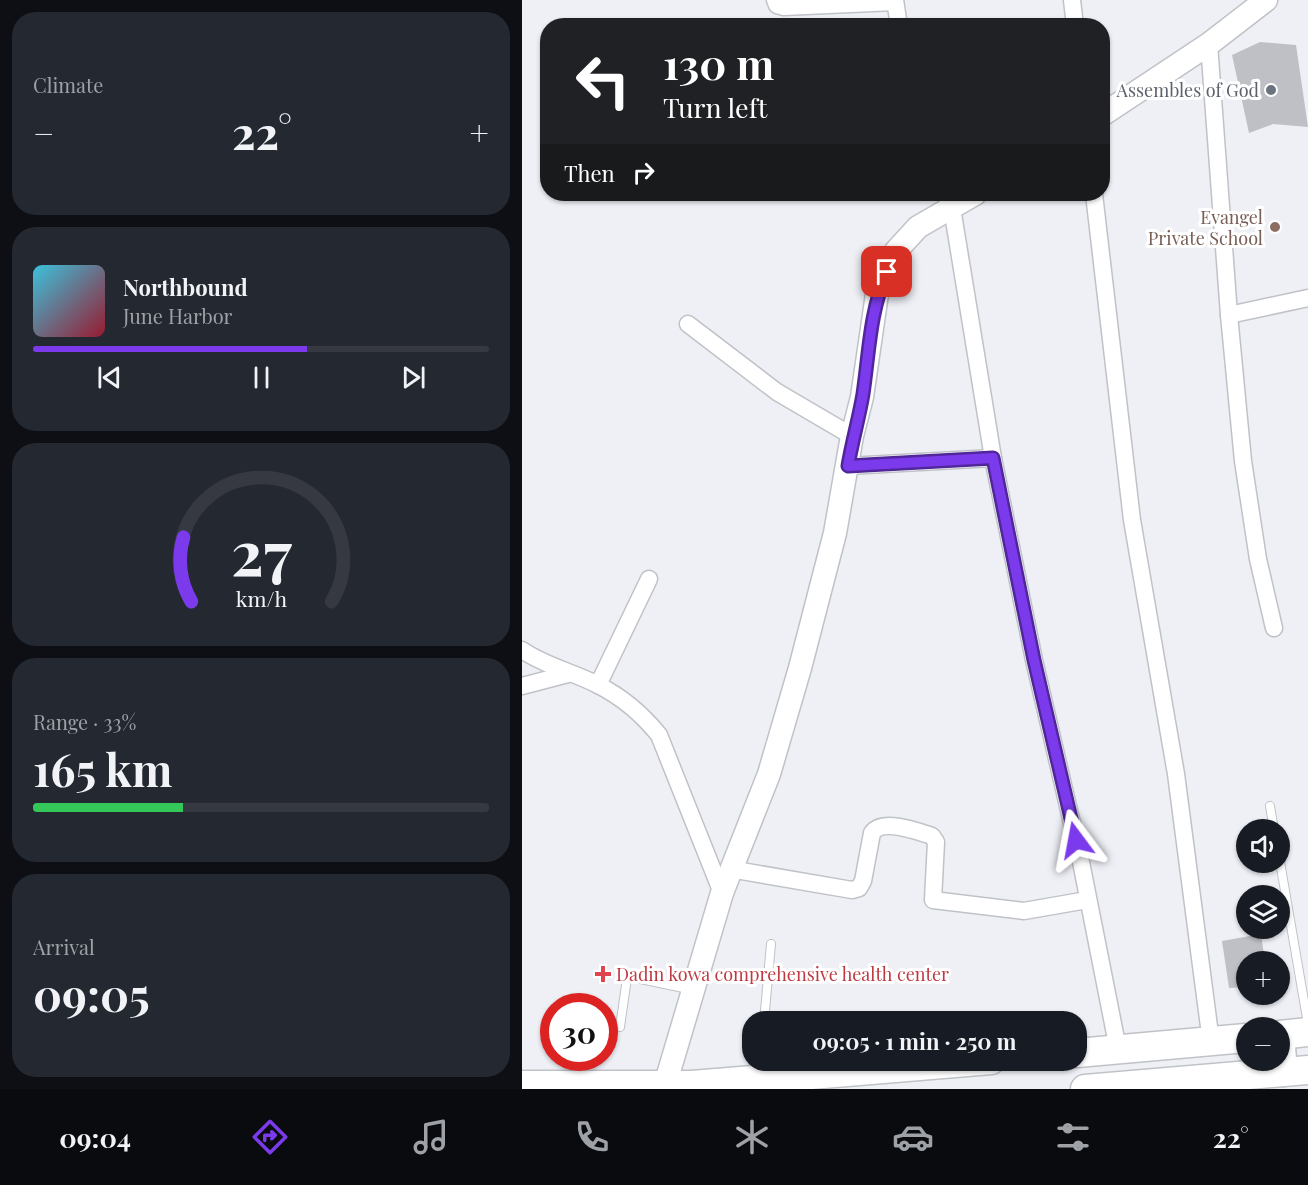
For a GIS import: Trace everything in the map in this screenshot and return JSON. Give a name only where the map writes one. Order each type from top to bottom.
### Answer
[{"type":"highway","points":[[1290,1034],[1308,1032]]},
{"type":"highway","points":[[1087,1052],[1236,1039]]},
{"type":"highway","points":[[522,1085],[665,1085],[754,1071]]},
{"type":"highway","points":[[1085,1089],[1296,1071]]},
{"type":"street","points":[[775,0],[777,4],[784,7],[895,1],[898,18]]},
{"type":"street","points":[[1072,0],[1074,18]]},
{"type":"street","points":[[1110,110],[1209,44],[1266,0]]},
{"type":"street","points":[[1209,44],[1228,315],[1243,461],[1258,559],[1274,628]]},
{"type":"street","points":[[665,1085],[730,869],[770,774],[835,533],[852,436],[862,397],[877,294],[896,251],[918,227],[949,201]]},
{"type":"street","points":[[949,201],[993,458],[1034,660],[1081,862],[1118,1049]]},
{"type":"street","points":[[1095,201],[1132,520],[1176,774],[1211,1042]]},
{"type":"street","points":[[1228,315],[1308,298]]},
{"type":"street","points":[[688,324],[777,392],[852,436]]},
{"type":"street","points":[[848,466],[993,458]]},
{"type":"street","points":[[598,685],[649,579]]},
{"type":"street","points":[[522,650],[568,674],[598,685],[642,714],[659,735],[722,893]]},
{"type":"street","points":[[522,686],[568,674]]},
{"type":"street","points":[[730,869],[852,890],[860,888],[872,833],[875,828],[884,825],[932,836],[936,842],[933,900],[1024,911],[1087,900]]},
{"type":"lane","points":[[1270,806],[1272,819]]},
{"type":"lane","points":[[1282,873],[1308,1024]]},
{"type":"lane","points":[[765,1011],[771,944]]},
{"type":"lane","points":[[620,1027],[627,978],[693,990]]},
{"type":"building","name":"Assembles of God","points":[[1260,42],[1296,45],[1308,127],[1273,124],[1249,133],[1232,55]]},
{"type":"building","points":[[1236,938],[1262,939],[1263,951],[1236,951],[1236,988],[1229,988],[1222,941]]},
{"type":"place","name":"Assembles of God","points":[[1271,90]]},
{"type":"place","name":"Evangel Private School","points":[[1275,227]]},
{"type":"place","name":"Dadin kowa comprehensive health center","points":[[603,974]]},
{"type":"route","points":[[887,272],[877,294],[862,397],[852,436],[848,466],[993,458],[1034,660],[1076,840]]}]
